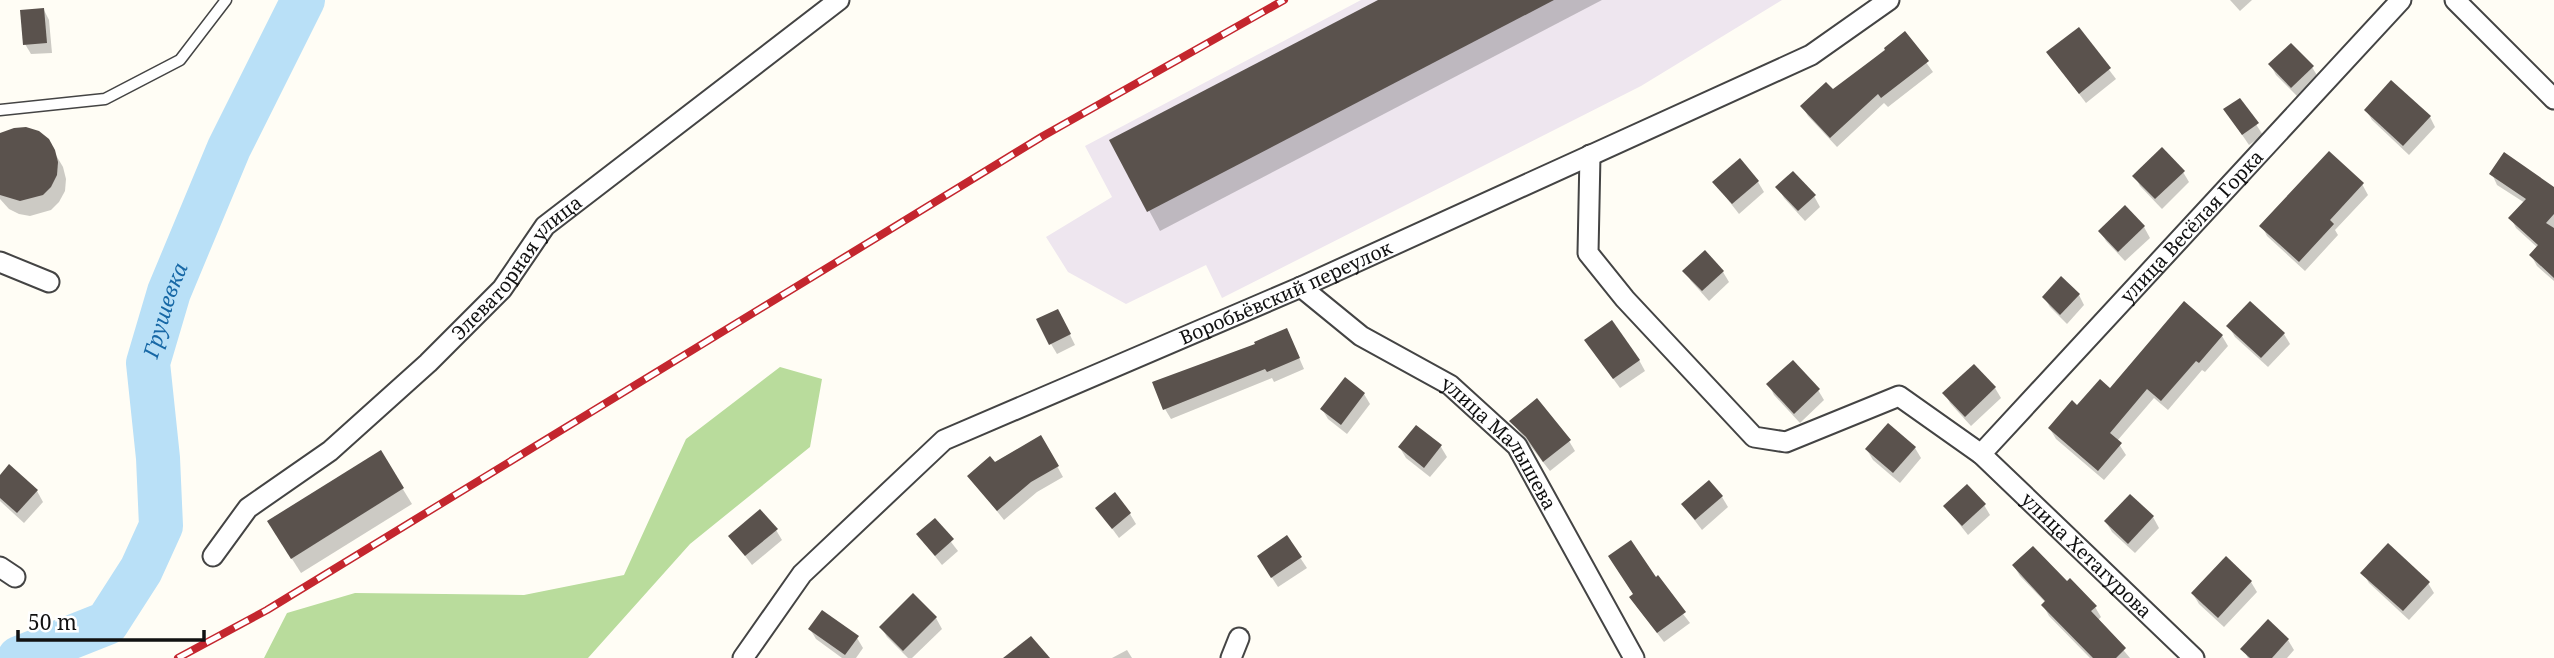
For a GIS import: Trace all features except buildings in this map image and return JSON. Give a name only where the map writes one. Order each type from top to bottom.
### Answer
[{"type":"street","name":"Элеваторная улица","points":[[213,555],[248,508],[330,451],[428,363],[502,289],[545,226],[839,0]]},
{"type":"street","name":"Воробьёвский переулок","points":[[743,658],[803,574],[944,440],[1301,287],[1811,55],[1889,0]]},
{"type":"street","name":"улица Весёлая Горка","points":[[1980,454],[2401,0]]},
{"type":"street","points":[[2457,0],[2554,99]]},
{"type":"street","name":"улица Хетагурова","points":[[1590,155],[1588,253],[1625,299],[1754,438],[1786,442],[1899,396],[1980,454],[2194,658]]},
{"type":"street","points":[[0,262],[49,282]]},
{"type":"street","name":"улица Малышева","points":[[1301,287],[1361,336],[1450,385],[1517,446],[1634,658]]},
{"type":"street","points":[[1231,658],[1239,638]]},
{"type":"lane","points":[[0,110],[105,99],[180,60],[226,0]]},
{"type":"shaded area","points":[[1361,0],[1782,0],[1641,86],[1222,298],[1206,265],[1126,304],[1068,272],[1046,237],[1112,197],[1085,146]]},
{"type":"green space","points":[[780,367],[822,379],[810,447],[690,544],[588,658],[264,658],[287,613],[355,593],[524,595],[624,575],[686,439]]},
{"type":"waterway","name":"Грушевка","points":[[19,658],[107,623],[141,570],[161,526],[158,458],[148,363],[169,292],[229,148],[303,0]]},
{"type":"railway","points":[[178,658],[267,610],[1043,136],[1284,0]]}]
